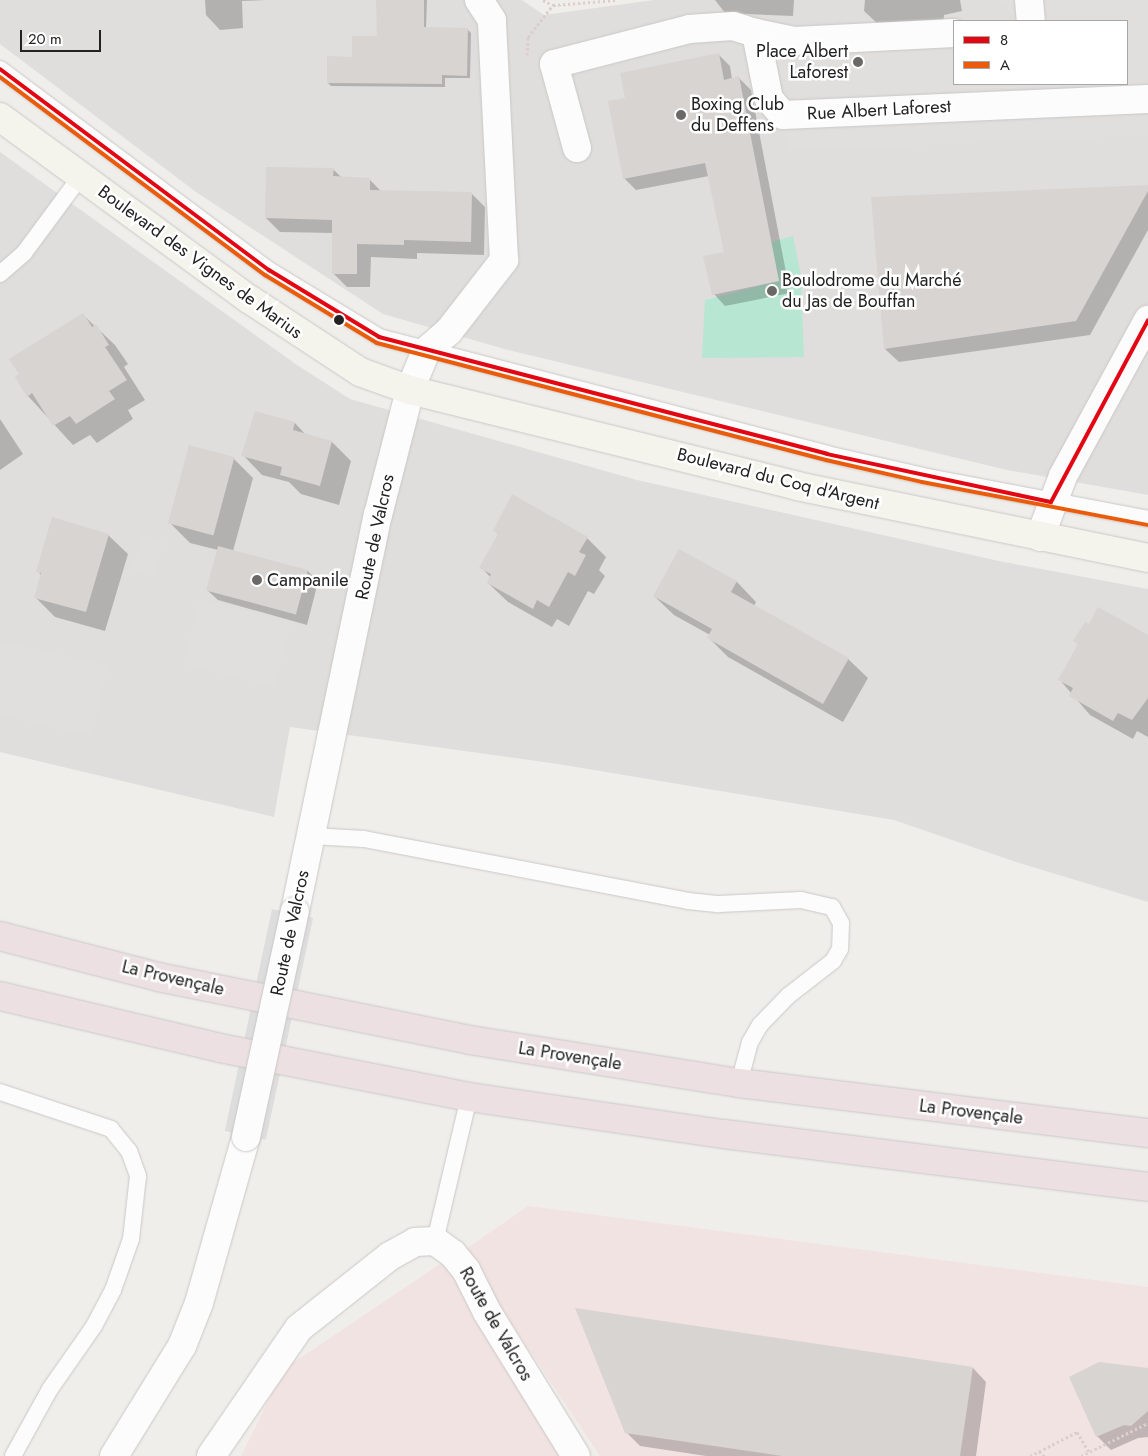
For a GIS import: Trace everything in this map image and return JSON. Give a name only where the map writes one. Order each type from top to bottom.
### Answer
[{"type":"highway","name":"La Provençale","points":[[0,936],[158,977],[451,1036],[739,1083],[1148,1133]]},
{"type":"highway","points":[[0,996],[220,1048],[469,1097],[724,1134],[1148,1187]]},
{"type":"highway","points":[[859,1099],[1148,1123]]},
{"type":"street","points":[[426,351],[449,331],[504,260],[492,20],[479,0]]},
{"type":"street","points":[[1029,0],[1031,20]]},
{"type":"street","points":[[577,148],[554,64],[689,29],[733,26],[794,41],[953,33]]},
{"type":"street","name":"Rue Albert Laforest","points":[[756,33],[769,100],[783,115],[1033,93],[1148,99]]},
{"type":"street","name":"Boulevard des Vignes de Marius","points":[[0,117],[249,299],[341,361],[410,390]]},
{"type":"street","points":[[1040,536],[1051,502],[1148,320]]},
{"type":"street","name":"Route de Valcros","points":[[114,1456],[182,1346],[199,1303],[246,1137],[378,515],[410,390],[426,351]]},
{"type":"street","name":"Boulevard du Coq d'Argent","points":[[410,390],[797,486],[1148,558]]},
{"type":"street","points":[[211,1456],[299,1328],[390,1256],[415,1242],[436,1241]]},
{"type":"street","name":"Route de Valcros","points":[[436,1241],[453,1254],[466,1270],[487,1312],[576,1456]]},
{"type":"lane","name":"Boulevard des Vignes de Marius","points":[[0,69],[269,270],[379,337],[426,351]]},
{"type":"lane","points":[[0,274],[24,254],[81,176]]},
{"type":"lane","name":"Boulevard du Coq d'Argent","points":[[426,351],[827,454],[1051,502],[1148,519]]},
{"type":"lane","points":[[311,836],[364,838],[688,901],[801,900],[832,907],[841,923],[840,949],[833,961],[788,996],[760,1024],[750,1042],[739,1083]]},
{"type":"lane","points":[[0,1092],[111,1129],[129,1151],[138,1176],[131,1240],[113,1290],[94,1326],[50,1389],[13,1456]]},
{"type":"lane","points":[[436,1241],[469,1097]]},
{"type":"path","points":[[544,0],[553,5],[616,0]]},
{"type":"path","points":[[1081,1456],[1148,1423]]},
{"type":"path","points":[[1030,1456],[1077,1432],[1089,1452]]},
{"type":"path","points":[[1039,1451],[1044,1456]]},
{"type":"shaded area","points":[[0,0],[522,0],[544,15],[654,0],[1148,0],[1148,495],[1007,470],[508,350],[383,314],[196,192],[0,44]]},
{"type":"shaded area","points":[[997,0],[1148,0],[1148,135],[787,151],[783,115],[756,40],[953,32],[953,85],[1128,85],[1128,20],[1022,20]]},
{"type":"shaded area","points":[[0,152],[297,365],[350,399],[637,480],[999,561],[1148,589],[1148,902],[1016,862],[894,820],[558,764],[290,727],[274,817],[0,752]]},
{"type":"shaded area","points":[[142,535],[163,541],[153,578],[132,572]]},
{"type":"shaded area","points":[[200,600],[290,622],[274,687],[184,664]]},
{"type":"shaded area","points":[[0,641],[108,665],[92,736],[0,715]]},
{"type":"shaded area","points":[[528,1206],[1148,1287],[1148,1456],[600,1456],[463,1251]]},
{"type":"shaded area","points":[[449,1258],[566,1456],[241,1456],[284,1369]]},
{"type":"green space","name":"Boulodrome du Marché du Jas de Bouffan","points":[[793,236],[801,276],[804,357],[702,358],[705,300],[779,281],[771,242]]},
{"type":"pier","points":[[272,909],[313,918],[266,1140],[225,1131]]},
{"type":"building","points":[[376,0],[424,0],[424,27],[468,28],[467,76],[442,75],[442,84],[327,83],[327,56],[352,57],[352,36],[377,36]]},
{"type":"building","points":[[719,53],[724,80],[739,76],[779,281],[712,295],[703,256],[724,252],[705,163],[623,179],[608,101],[625,98],[620,73]]},
{"type":"building","points":[[266,167],[334,168],[333,176],[370,178],[370,190],[472,192],[471,242],[404,240],[404,245],[357,244],[357,274],[332,274],[332,220],[265,218]]},
{"type":"building","points":[[1148,185],[1148,191],[1076,321],[884,349],[871,197]]},
{"type":"building","points":[[83,313],[92,327],[96,324],[109,345],[105,347],[127,380],[109,391],[115,399],[76,424],[70,416],[53,426],[32,393],[27,397],[15,377],[19,374],[9,359]]},
{"type":"building","points":[[255,411],[295,422],[293,430],[332,441],[320,486],[280,475],[282,467],[241,456]]},
{"type":"building","points":[[189,445],[234,457],[213,535],[168,523]]},
{"type":"building","points":[[512,494],[588,537],[579,552],[586,555],[575,576],[568,572],[549,607],[537,600],[533,609],[487,583],[491,574],[479,568],[498,534],[493,531]]},
{"type":"building","points":[[52,517],[109,534],[86,612],[34,598],[41,573],[36,572]]},
{"type":"building","name":"Campanile","points":[[218,546],[308,570],[296,615],[206,590]]},
{"type":"building","points":[[679,549],[737,581],[731,592],[849,658],[823,704],[707,638],[712,629],[653,596]]},
{"type":"building","points":[[1098,607],[1148,635],[1148,698],[1132,720],[1118,713],[1113,721],[1069,696],[1073,688],[1058,680],[1078,644],[1073,641],[1085,622],[1089,624]]},
{"type":"building","points":[[575,1308],[973,1367],[960,1456],[782,1456],[625,1433]]},
{"type":"building","points":[[1099,1362],[1148,1368],[1148,1411],[1131,1426],[1124,1425],[1096,1437],[1069,1377]]},
{"type":"transit line","name":"8","points":[[0,69],[269,270],[379,337],[827,454],[1051,502]]},
{"type":"transit line","name":"A","points":[[0,77],[265,275],[377,343],[826,460],[922,482],[1147,525]]},
{"type":"transit line","name":"8","points":[[1051,502],[1148,320]]},
{"type":"place","name":"Place Albert Laforest","points":[[858,62]]},
{"type":"place","name":"Boxing Club du Deffens","points":[[681,115]]},
{"type":"place","name":"Boulodrome du Marché du Jas de Bouffan","points":[[772,291]]},
{"type":"place","name":"Campanile","points":[[257,580]]}]
